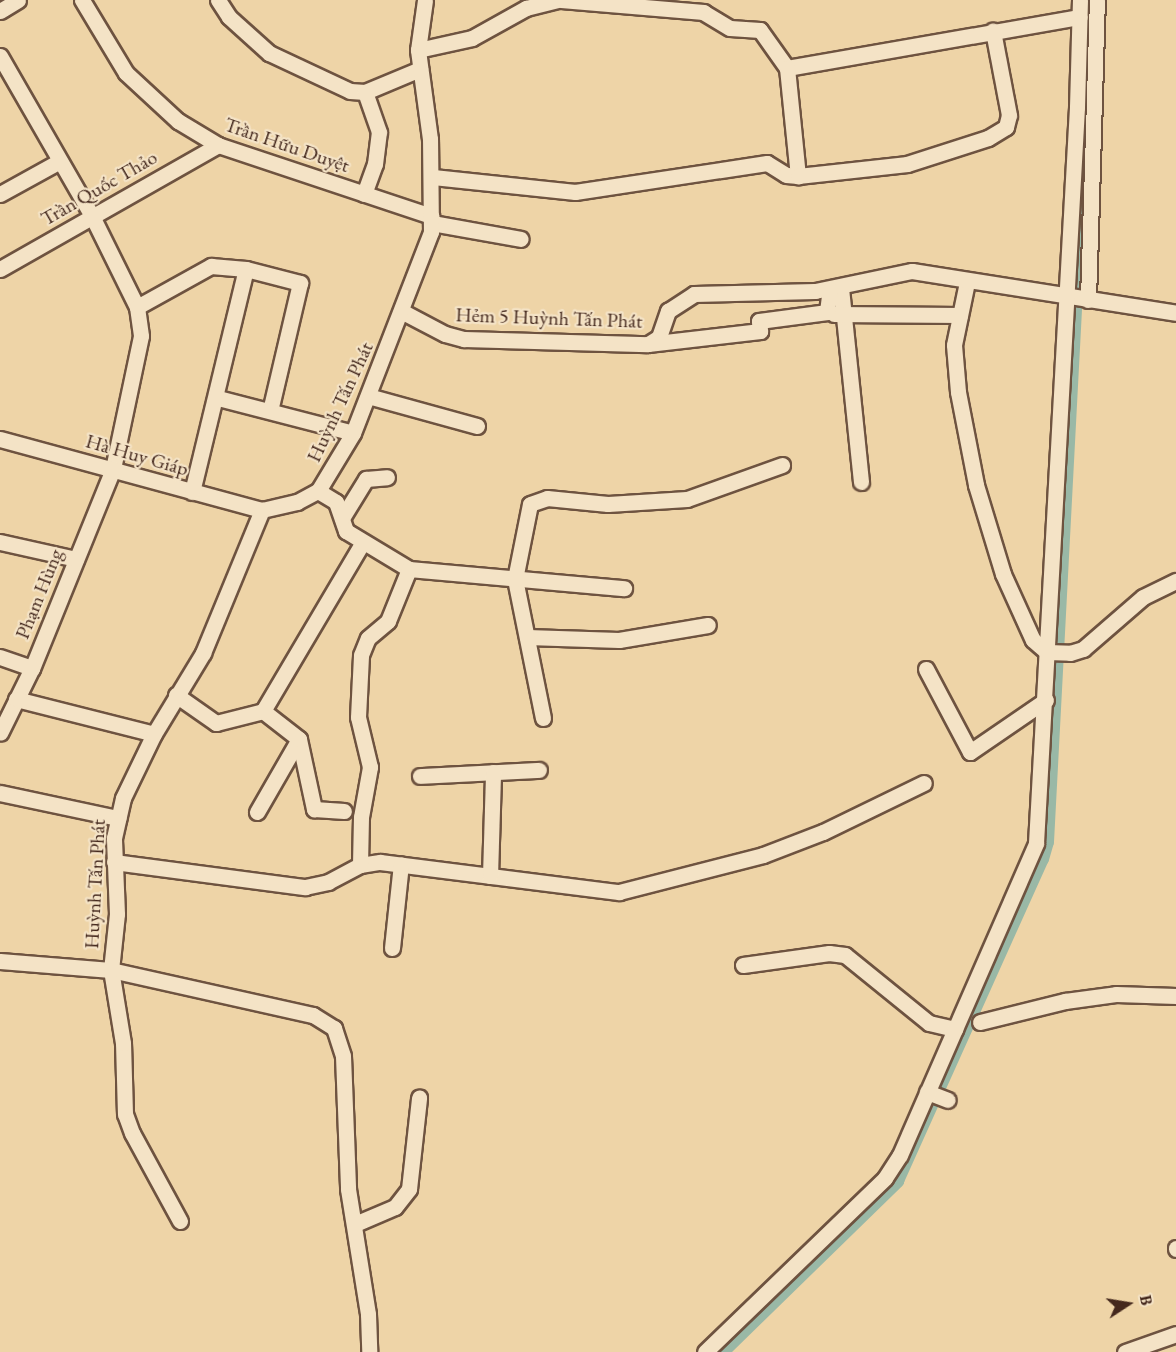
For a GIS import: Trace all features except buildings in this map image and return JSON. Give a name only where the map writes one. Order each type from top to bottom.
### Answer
[{"type":"street","points":[[0,11],[18,0]]},
{"type":"street","name":"Trần Hữu Duyệt","points":[[82,0],[139,88],[178,121],[218,145],[432,219],[521,239]]},
{"type":"street","points":[[218,0],[229,17],[269,53],[350,92],[365,92],[420,69]]},
{"type":"street","name":"Huỳnh Tấn Phát","points":[[180,1221],[127,1122],[123,1043],[111,970],[117,914],[114,862],[118,818],[123,798],[154,734],[203,653],[262,510],[297,502],[318,491],[353,433],[428,248],[432,219],[433,177],[418,50],[425,0]]},
{"type":"street","points":[[418,50],[472,38],[526,8],[560,0],[703,12],[730,28],[760,30],[787,68],[798,176]]},
{"type":"street","points":[[1074,297],[1080,0]]},
{"type":"street","points":[[705,1352],[885,1178],[956,1029],[1036,843],[1047,652],[1097,0]]},
{"type":"street","points":[[787,68],[1080,17]]},
{"type":"street","points":[[433,177],[575,192],[766,163],[786,175],[798,176],[908,164],[1000,133],[1009,123],[993,31]]},
{"type":"street","name":"Phạm Hùng","points":[[0,56],[58,162],[92,216],[137,307],[141,336],[113,469],[32,668],[0,734]]},
{"type":"street","points":[[364,194],[375,164],[379,132],[365,92]]},
{"type":"street","name":"Trần Quốc Thảo","points":[[0,269],[218,145]]},
{"type":"street","points":[[0,194],[58,162]]},
{"type":"street","points":[[137,307],[211,266],[246,268],[300,283],[270,411]]},
{"type":"street","points":[[192,492],[218,398],[246,268]]},
{"type":"street","name":"Hẻm 5 Huỳnh Tấn Phát","points":[[403,312],[445,334],[464,339],[648,344],[659,337],[668,311],[694,294],[835,289],[912,271],[967,282],[1176,313]]},
{"type":"street","points":[[967,282],[954,345],[955,377],[976,485],[1003,574],[1033,640],[1047,652],[1070,653],[1096,640],[1143,597],[1176,581]]},
{"type":"street","points":[[822,313],[826,312],[835,289]]},
{"type":"street","points":[[835,289],[844,315],[861,482]]},
{"type":"street","points":[[648,344],[760,331],[759,321],[822,313],[960,315]]},
{"type":"street","points":[[368,396],[477,426]]},
{"type":"street","points":[[218,398],[353,433]]},
{"type":"street","name":"Hà Huy Giáp","points":[[0,439],[262,510]]},
{"type":"street","points":[[543,718],[515,579],[534,501],[547,498],[608,504],[687,499],[782,465]]},
{"type":"street","points":[[342,518],[366,479],[387,477]]},
{"type":"street","points":[[318,491],[336,502],[346,531],[409,569],[624,588]]},
{"type":"street","points":[[0,542],[76,559]]},
{"type":"street","points":[[176,695],[216,723],[263,711],[363,542]]},
{"type":"street","points":[[360,865],[362,817],[370,767],[358,717],[362,655],[368,638],[388,621],[409,569]]},
{"type":"street","points":[[527,637],[619,640],[708,625]]},
{"type":"street","points":[[0,657],[32,668]]},
{"type":"street","points":[[926,669],[970,752],[1046,700]]},
{"type":"street","points":[[16,699],[154,734]]},
{"type":"street","points":[[263,711],[299,739],[314,809],[344,811]]},
{"type":"street","points":[[257,812],[299,739]]},
{"type":"street","points":[[420,776],[539,770]]},
{"type":"street","points":[[490,876],[493,771]]},
{"type":"street","points":[[114,862],[305,887],[328,882],[360,865],[401,864],[606,892],[633,890],[763,855],[833,828],[924,783]]},
{"type":"street","points":[[0,793],[118,818]]},
{"type":"street","points":[[392,948],[401,864]]},
{"type":"street","points":[[743,965],[829,953],[844,955],[929,1023],[956,1029]]},
{"type":"street","points":[[0,961],[111,970],[313,1015],[334,1028],[343,1056],[346,1168],[369,1352]]},
{"type":"street","points":[[980,1022],[1065,1001],[1116,994],[1176,996]]},
{"type":"street","points":[[927,1092],[948,1100]]},
{"type":"street","points":[[354,1224],[395,1207],[409,1189],[419,1098]]},
{"type":"street","points":[[1125,1352],[1176,1334]]},
{"type":"waterway","points":[[722,1352],[897,1181],[1042,859],[1047,842],[1089,44]]}]
